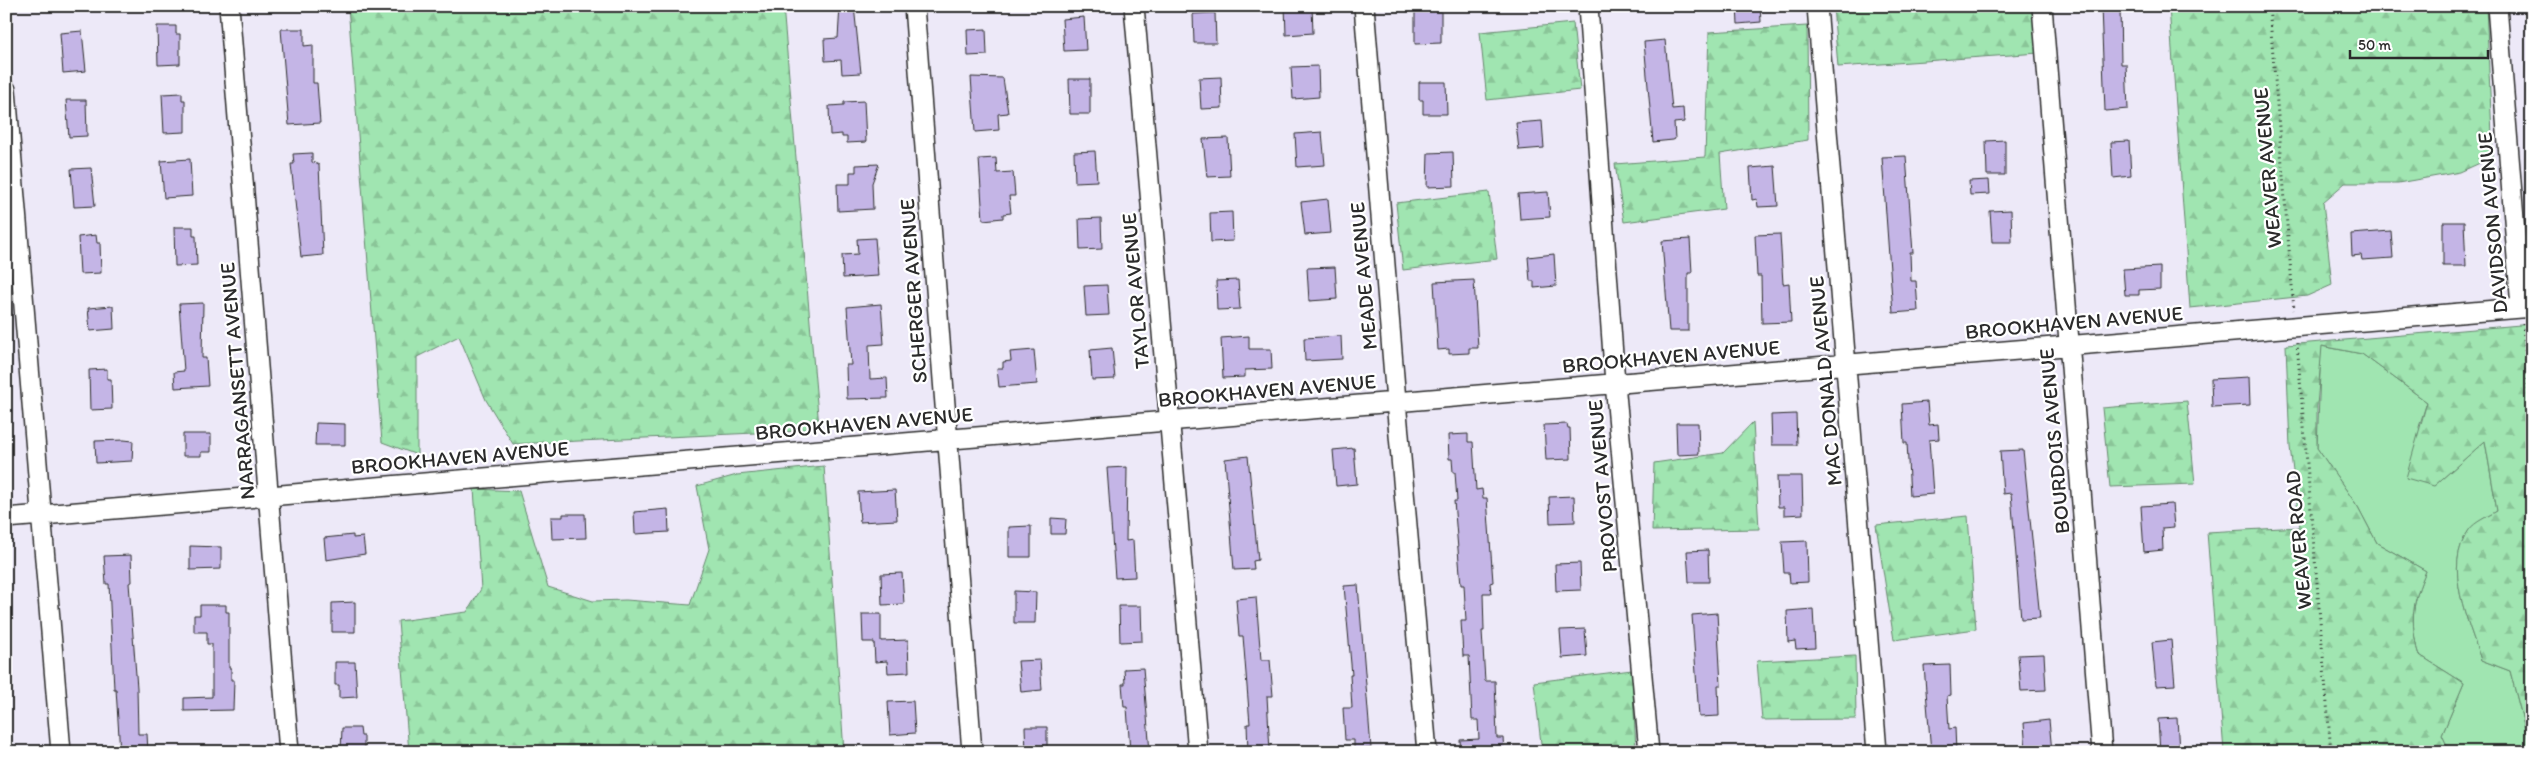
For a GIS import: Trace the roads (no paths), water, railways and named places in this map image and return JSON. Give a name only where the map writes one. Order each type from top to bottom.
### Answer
[{"type":"street","name":"NARRAGANSETT AVENUE","points":[[229,6],[289,752]]},
{"type":"street","name":"SCHERGER AVENUE","points":[[914,6],[972,752]]},
{"type":"street","name":"TAYLOR AVENUE","points":[[1134,6],[1198,752]]},
{"type":"street","name":"MEADE AVENUE","points":[[1364,6],[1427,752]]},
{"type":"street","name":"PROVOST AVENUE","points":[[1588,6],[1615,383],[1649,752]]},
{"type":"street","name":"MAC DONALD AVENUE","points":[[1817,6],[1877,752]]},
{"type":"street","name":"BOURDOIS AVENUE","points":[[2042,6],[2102,752]]},
{"type":"street","name":"DAVIDSON AVENUE","points":[[2497,6],[2526,307]]},
{"type":"street","points":[[6,90],[61,752]]},
{"type":"street","name":"BROOKHAVEN AVENUE","points":[[6,518],[2526,307]]}]
